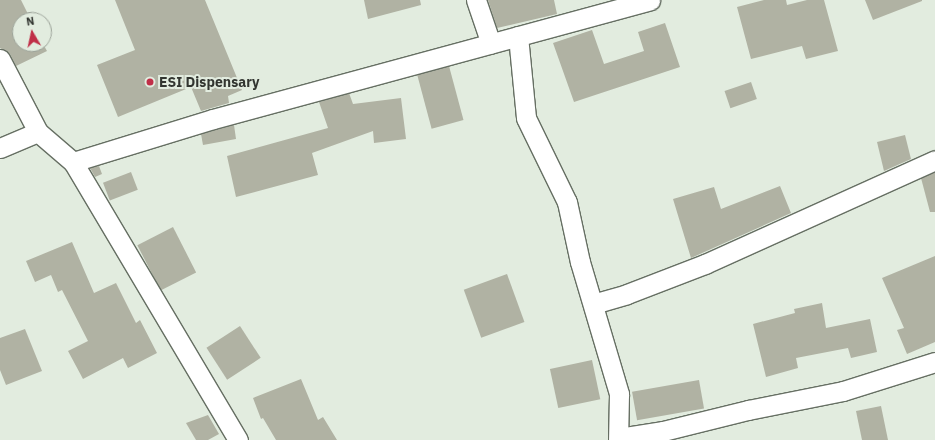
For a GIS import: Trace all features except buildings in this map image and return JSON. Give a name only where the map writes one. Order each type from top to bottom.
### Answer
[{"type":"street","points":[[476,0],[491,44]]},
{"type":"street","points":[[73,162],[213,119],[650,0]]},
{"type":"street","points":[[518,36],[526,118],[567,202],[580,262],[619,394],[618,439],[663,431],[748,410],[843,391],[935,362]]},
{"type":"street","points":[[0,59],[38,132],[73,162],[232,438]]},
{"type":"street","points":[[0,148],[38,132]]},
{"type":"street","points":[[593,304],[627,294],[705,264],[935,160]]},
{"type":"place","name":"ESI Dispensary","points":[[150,82]]}]
